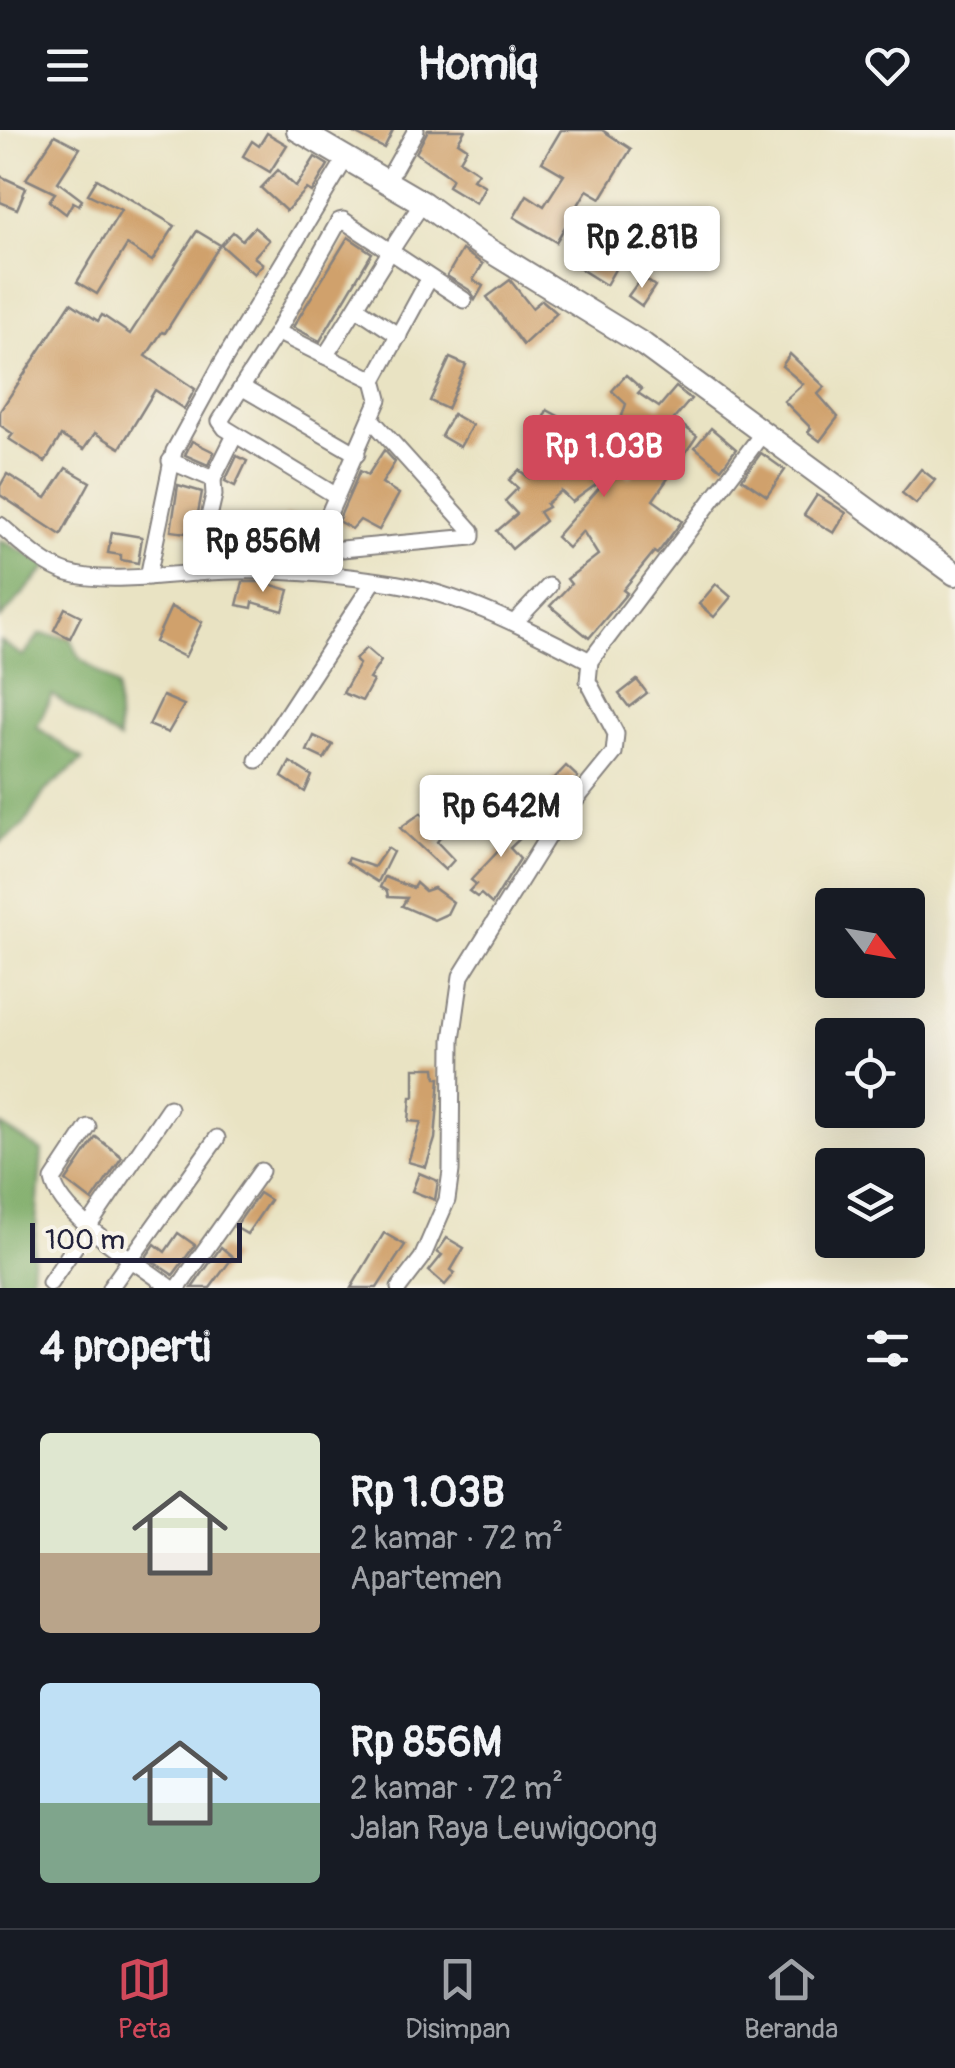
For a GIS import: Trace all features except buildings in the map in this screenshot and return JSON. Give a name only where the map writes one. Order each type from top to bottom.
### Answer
[{"type":"main road","points":[[298,130],[423,203],[479,244],[644,346],[955,574]]},
{"type":"street","points":[[386,183],[416,130]]},
{"type":"street","points":[[148,576],[170,461],[221,365],[346,158]]},
{"type":"street","points":[[325,356],[358,308],[388,250],[423,203]]},
{"type":"street","points":[[335,495],[222,426],[220,419],[277,332],[340,220],[464,300]]},
{"type":"street","points":[[372,420],[472,531],[472,537],[324,548],[316,542],[372,420],[379,399],[374,380],[429,279]]},
{"type":"street","points":[[358,308],[398,336]]},
{"type":"street","points":[[277,332],[374,380]]},
{"type":"street","points":[[243,388],[356,454]]},
{"type":"street","points":[[196,573],[214,495],[213,479],[235,434]]},
{"type":"street","points":[[399,1288],[422,1258],[447,1200],[451,1171],[452,1040],[461,976],[553,828],[614,754],[616,734],[588,680],[590,661],[762,434]]},
{"type":"street","points":[[170,461],[213,479]]},
{"type":"street","points":[[0,525],[49,564],[72,574],[148,576],[236,570],[396,583],[514,622],[590,661]]},
{"type":"street","points":[[257,760],[374,581]]},
{"type":"street","points":[[514,622],[549,586]]},
{"type":"street","points":[[50,1282],[169,1108]]},
{"type":"street","points":[[88,1127],[53,1180],[56,1193],[88,1227],[171,1288]]},
{"type":"street","points":[[110,1288],[217,1138]]},
{"type":"street","points":[[178,1288],[261,1171]]},
{"type":"green space","points":[[0,540],[49,565],[0,619]]},
{"type":"green space","points":[[40,634],[70,638],[80,658],[117,687],[119,740],[52,695],[37,727],[83,760],[45,791],[24,825],[0,843],[0,641],[23,656]]},
{"type":"green space","points":[[0,1125],[42,1151],[31,1288],[0,1288]]}]
